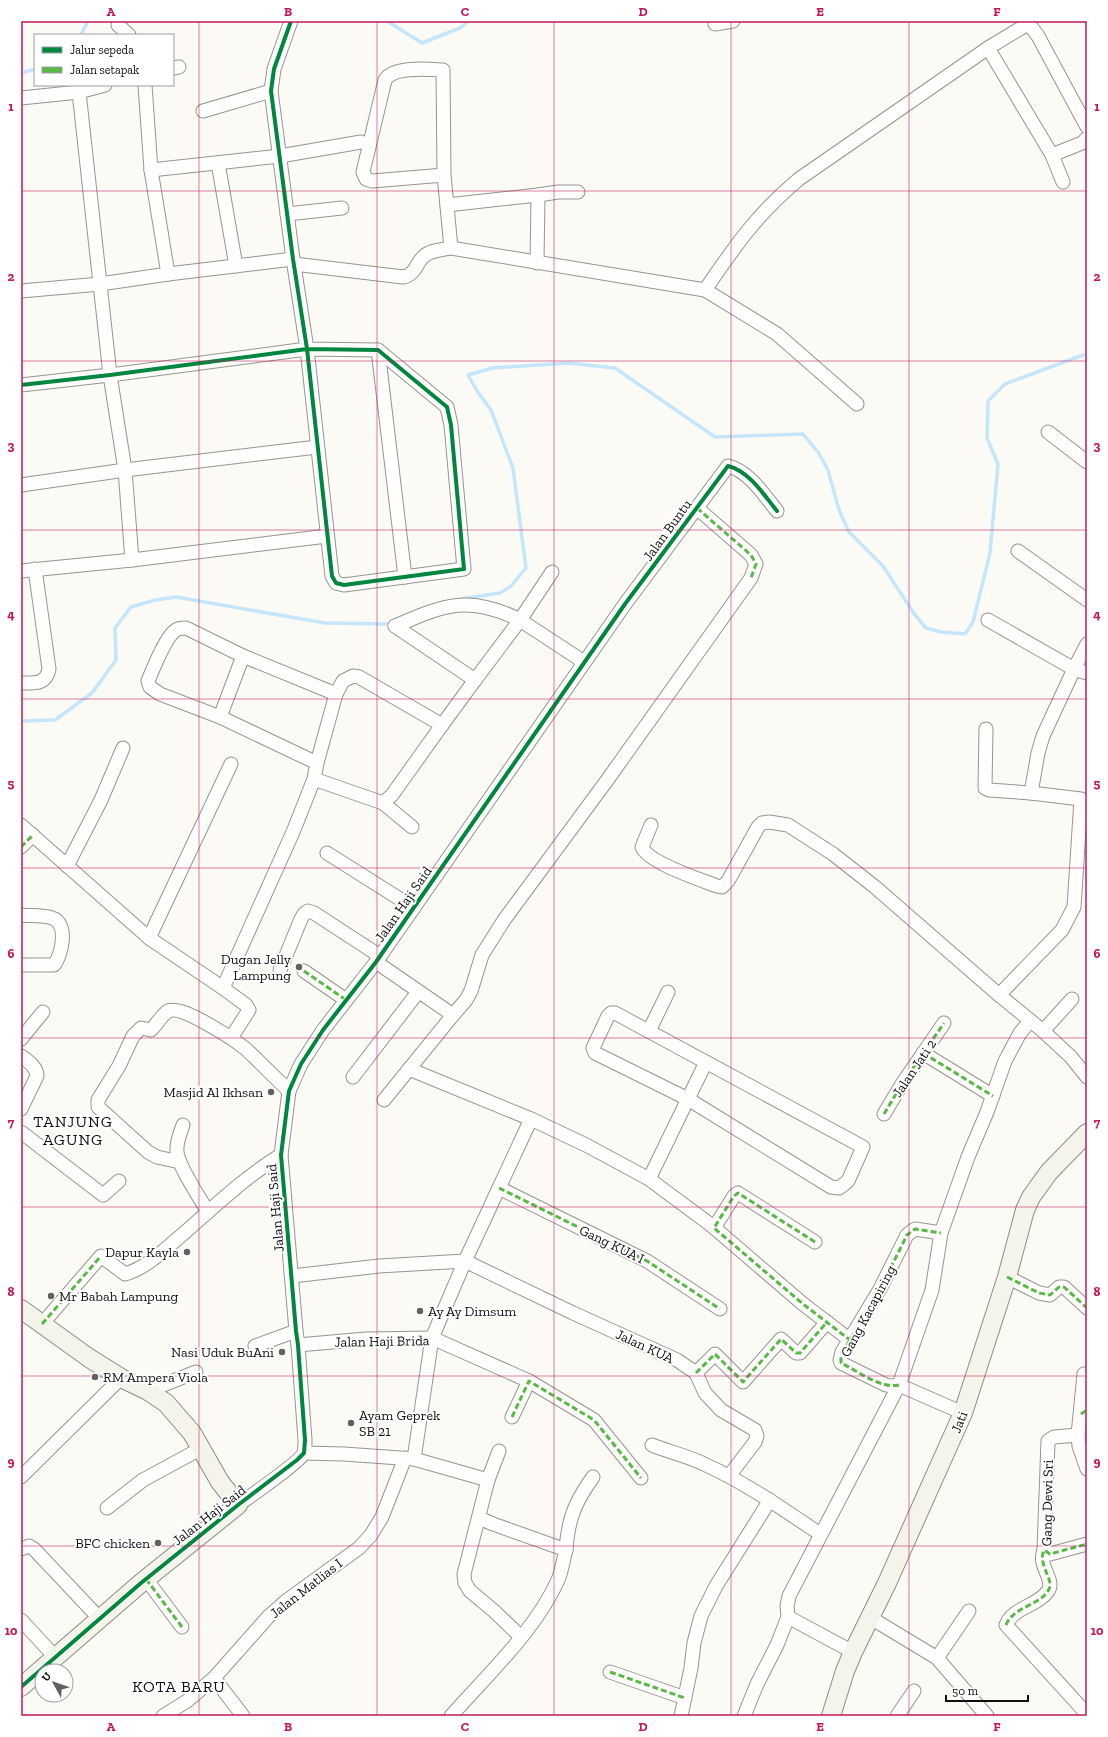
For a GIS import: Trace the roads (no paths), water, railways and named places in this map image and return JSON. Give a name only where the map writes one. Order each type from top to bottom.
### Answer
[{"type":"street","points":[[21,385],[307,350],[378,350],[447,407],[451,425],[464,568],[462,570],[344,585],[336,583],[332,576],[307,350],[293,262],[271,91],[274,69],[291,21]]},
{"type":"street","points":[[715,24],[732,21]]},
{"type":"street","points":[[118,25],[128,34]]},
{"type":"street","points":[[706,290],[740,239],[780,195],[839,150],[988,48],[1026,25],[1032,28],[1038,36],[1087,127]]},
{"type":"street","points":[[988,48],[1052,155],[1063,182]]},
{"type":"street","points":[[444,175],[372,181],[364,177],[363,172],[385,80],[390,74],[399,70],[443,70],[444,175],[451,248]]},
{"type":"street","points":[[21,98],[79,92],[101,86]]},
{"type":"street","points":[[145,86],[151,170],[168,274]]},
{"type":"street","points":[[203,111],[271,91]]},
{"type":"street","points":[[79,92],[110,375],[125,470],[132,560]]},
{"type":"street","points":[[1052,155],[1082,143],[1087,138]]},
{"type":"street","points":[[151,170],[280,156],[361,142]]},
{"type":"street","points":[[218,163],[236,266]]},
{"type":"street","points":[[447,205],[558,192],[578,192]]},
{"type":"street","points":[[537,263],[538,195]]},
{"type":"street","points":[[287,214],[342,208]]},
{"type":"street","points":[[21,291],[100,284],[236,266],[293,262],[404,277],[413,272],[424,256],[431,252],[451,248],[706,290],[777,334],[857,404]]},
{"type":"street","points":[[378,350],[405,577]]},
{"type":"street","points":[[1048,432],[1087,462]]},
{"type":"street","points":[[21,485],[125,470],[317,447]]},
{"type":"street","name":"Jalan Buntu","points":[[584,662],[728,466],[735,467],[750,479],[777,511]]},
{"type":"street","points":[[384,1100],[452,1015],[466,1000],[472,991],[482,955],[504,920],[608,779],[751,578],[756,564],[750,555],[696,508]]},
{"type":"street","points":[[21,571],[132,560],[327,536]]},
{"type":"street","points":[[1018,551],[1087,600]]},
{"type":"street","points":[[21,683],[40,683],[47,678],[49,669],[35,569]]},
{"type":"street","points":[[383,803],[392,795],[520,620],[552,572]]},
{"type":"street","points":[[475,680],[395,626],[423,614],[449,606],[484,606],[502,611],[520,620],[584,662]]},
{"type":"street","points":[[988,620],[1074,669],[1087,673]]},
{"type":"street","points":[[317,762],[220,717],[160,694],[150,687],[148,681],[156,660],[171,635],[179,628],[186,628],[243,656],[336,694]]},
{"type":"street","points":[[1031,793],[1040,744],[1087,644]]},
{"type":"street","points":[[220,717],[243,656]]},
{"type":"street","name":"Jalan Haji Said","points":[[21,1687],[146,1579],[238,1505],[261,1489],[304,1453],[305,1440],[298,1344],[281,1155],[289,1091],[306,1055],[378,959],[584,662]]},
{"type":"street","points":[[223,988],[293,832],[314,779],[317,762],[336,694],[343,681],[353,676],[359,677],[442,725]]},
{"type":"street","points":[[986,729],[984,788],[988,790],[1031,793],[1084,800],[1074,907],[1062,930],[999,995]]},
{"type":"street","points":[[67,866],[101,800],[123,748]]},
{"type":"street","points":[[149,938],[231,764]]},
{"type":"street","points":[[314,779],[383,803],[412,827]]},
{"type":"street","points":[[651,825],[642,847],[646,854],[656,861],[722,887],[728,881],[758,827],[762,823],[770,822],[788,825],[834,854],[870,883],[999,995],[1043,1031],[1071,1057],[1087,1077]]},
{"type":"street","points":[[21,825],[149,938],[246,1005],[249,1010],[231,1038]]},
{"type":"street","points":[[21,847],[33,835]]},
{"type":"street","points":[[327,853],[414,908]]},
{"type":"street","points":[[280,970],[301,919],[308,911],[378,959],[418,992],[452,1015]]},
{"type":"street","points":[[21,915],[53,918],[59,922],[63,937],[58,960],[54,965],[21,965]]},
{"type":"street","points":[[304,971],[346,1000]]},
{"type":"street","points":[[353,1077],[418,992]]},
{"type":"street","points":[[649,1031],[668,992]]},
{"type":"street","points":[[1043,1031],[1072,999]]},
{"type":"street","points":[[180,1162],[157,1157],[148,1152],[98,1107],[98,1100],[119,1066],[133,1036],[141,1028],[151,1030],[167,1012],[172,1010],[184,1012],[231,1038],[246,1049],[289,1091]]},
{"type":"street","points":[[21,1039],[44,1012]]},
{"type":"street","points":[[611,1013],[615,1013],[649,1031],[863,1147],[848,1181],[839,1188],[831,1187],[688,1099],[596,1053],[593,1048],[608,1016],[611,1013]]},
{"type":"street","points":[[744,1716],[777,1645],[788,1617],[787,1606],[789,1596],[898,1385],[932,1290],[941,1233],[968,1157],[993,1096],[997,1080],[1013,1045],[1030,1021]]},
{"type":"street","name":"Jalan Jati 2","points":[[884,1114],[944,1023]]},
{"type":"street","points":[[923,1053],[993,1096]]},
{"type":"street","points":[[21,1056],[34,1067],[37,1071],[37,1076],[21,1109]]},
{"type":"street","points":[[648,1179],[706,1062]]},
{"type":"street","points":[[409,1069],[531,1119],[586,1145],[648,1179],[714,1228],[803,1304],[850,1340]]},
{"type":"street","points":[[409,1459],[432,1338],[465,1262],[531,1119]]},
{"type":"street","points":[[183,1125],[177,1144],[177,1153],[180,1162],[208,1212]]},
{"type":"street","points":[[21,1132],[103,1195],[119,1181]]},
{"type":"street","name":"Jati","points":[[831,1716],[845,1671],[853,1652],[871,1618],[963,1413],[1007,1277],[1025,1210],[1031,1197],[1049,1172],[1087,1133]]},
{"type":"street","points":[[42,1324],[101,1256],[125,1274],[134,1271],[166,1249],[257,1170],[281,1155]]},
{"type":"street","name":"Gang KUA I","points":[[499,1188],[647,1260],[720,1309]]},
{"type":"street","points":[[714,1228],[734,1196],[738,1193],[814,1242]]},
{"type":"street","name":"Gang Kacapiring","points":[[898,1385],[886,1385],[842,1363],[841,1355],[880,1289],[910,1232],[915,1229],[941,1233]]},
{"type":"street","points":[[292,1276],[380,1266],[465,1262]]},
{"type":"street","name":"Jalan KUA","points":[[465,1262],[677,1360],[696,1373]]},
{"type":"street","points":[[1007,1277],[1039,1293],[1050,1295],[1059,1287],[1064,1288],[1087,1308]]},
{"type":"street","points":[[21,1309],[89,1358],[121,1378],[148,1391],[166,1404],[192,1433],[220,1482],[238,1505]]},
{"type":"street","points":[[729,1476],[757,1436],[755,1430],[722,1410],[705,1393],[696,1373],[714,1354],[743,1382],[781,1339],[796,1353],[800,1353],[827,1322]]},
{"type":"street","points":[[255,1346],[296,1330]]},
{"type":"street","name":"Jalan Haji Brida","points":[[298,1344],[366,1339],[432,1338],[529,1381],[594,1420],[641,1478]]},
{"type":"street","points":[[148,1391],[196,1372]]},
{"type":"street","points":[[1084,1374],[1084,1412],[1078,1435],[1079,1446],[1087,1469]]},
{"type":"street","points":[[21,1477],[121,1378]]},
{"type":"street","points":[[512,1417],[529,1381]]},
{"type":"street","points":[[898,1385],[963,1413]]},
{"type":"street","name":"Gang Dewi Sri","points":[[1078,1435],[1054,1437],[1048,1441],[1044,1550],[1050,1554],[1087,1544]]},
{"type":"street","points":[[652,1445],[703,1463],[729,1476],[770,1500],[820,1534]]},
{"type":"street","points":[[107,1508],[144,1480],[200,1449]]},
{"type":"street","points":[[499,1451],[488,1480],[480,1518],[464,1574],[465,1583],[470,1591],[494,1610],[521,1637]]},
{"type":"street","points":[[304,1453],[344,1454],[409,1459],[488,1480]]},
{"type":"street","name":"Jalan Matlias I","points":[[163,1716],[187,1701],[214,1678],[269,1616],[286,1601],[359,1548],[371,1535],[382,1517],[409,1459]]},
{"type":"street","points":[[451,1716],[535,1621],[549,1599],[559,1578],[566,1550],[567,1533],[573,1512],[580,1495],[593,1477]]},
{"type":"street","points":[[681,1716],[692,1668],[694,1643],[701,1616],[716,1586],[770,1500]]},
{"type":"street","points":[[480,1518],[566,1550]]},
{"type":"street","points":[[21,1549],[29,1546],[34,1549],[100,1620]]},
{"type":"street","points":[[1044,1550],[1041,1556],[1046,1573],[1050,1580],[1048,1591],[1042,1597],[1009,1617],[1006,1625],[1087,1714]]},
{"type":"street","points":[[146,1579],[182,1627]]},
{"type":"street","points":[[937,1658],[969,1611]]},
{"type":"street","points":[[788,1617],[853,1652]]},
{"type":"street","points":[[871,1618],[937,1658],[988,1716]]},
{"type":"street","points":[[21,1620],[56,1658]]},
{"type":"street","points":[[610,1672],[685,1698]]},
{"type":"street","points":[[214,1678],[242,1716]]},
{"type":"street","points":[[897,1716],[914,1691]]},
{"type":"waterway","points":[[82,34],[88,21]]},
{"type":"waterway","points":[[387,21],[422,43],[460,28],[468,21]]},
{"type":"waterway","points":[[21,73],[34,69]]},
{"type":"waterway","points":[[461,599],[500,593],[511,586],[526,568],[513,468],[491,410],[477,391],[468,375],[492,368],[568,363],[615,368],[715,437],[803,434],[818,452],[828,470],[839,510],[849,532],[883,566],[915,615],[926,628],[941,632],[965,634],[973,622],[990,553],[998,464],[987,438],[988,401],[1005,384],[1083,355],[1087,355]]},
{"type":"waterway","points":[[21,721],[55,720],[92,693],[116,660],[115,628],[131,607],[155,600],[176,597],[325,623],[393,624]]},
{"type":"place","name":"Dugan Jelly Lampung","points":[[299,967]]},
{"type":"place","name":"Masjid Al Ikhsan","points":[[271,1092]]},
{"type":"place","name":"Dapur Kayla","points":[[187,1252]]},
{"type":"place","name":"Mr Babah Lampung","points":[[51,1296]]},
{"type":"place","name":"Ay Ay Dimsum","points":[[420,1311]]},
{"type":"place","name":"Nasi Uduk BuAni","points":[[282,1352]]},
{"type":"place","name":"RM Ampera Viola","points":[[95,1377]]},
{"type":"place","name":"Ayam Geprek SB 21","points":[[351,1423]]},
{"type":"place","name":"BFC chicken","points":[[158,1543]]},
{"type":"district","name":"TANJUNG AGUNG","points":[[73,1130]]},
{"type":"district","name":"KOTA BARU","points":[[179,1686]]}]
